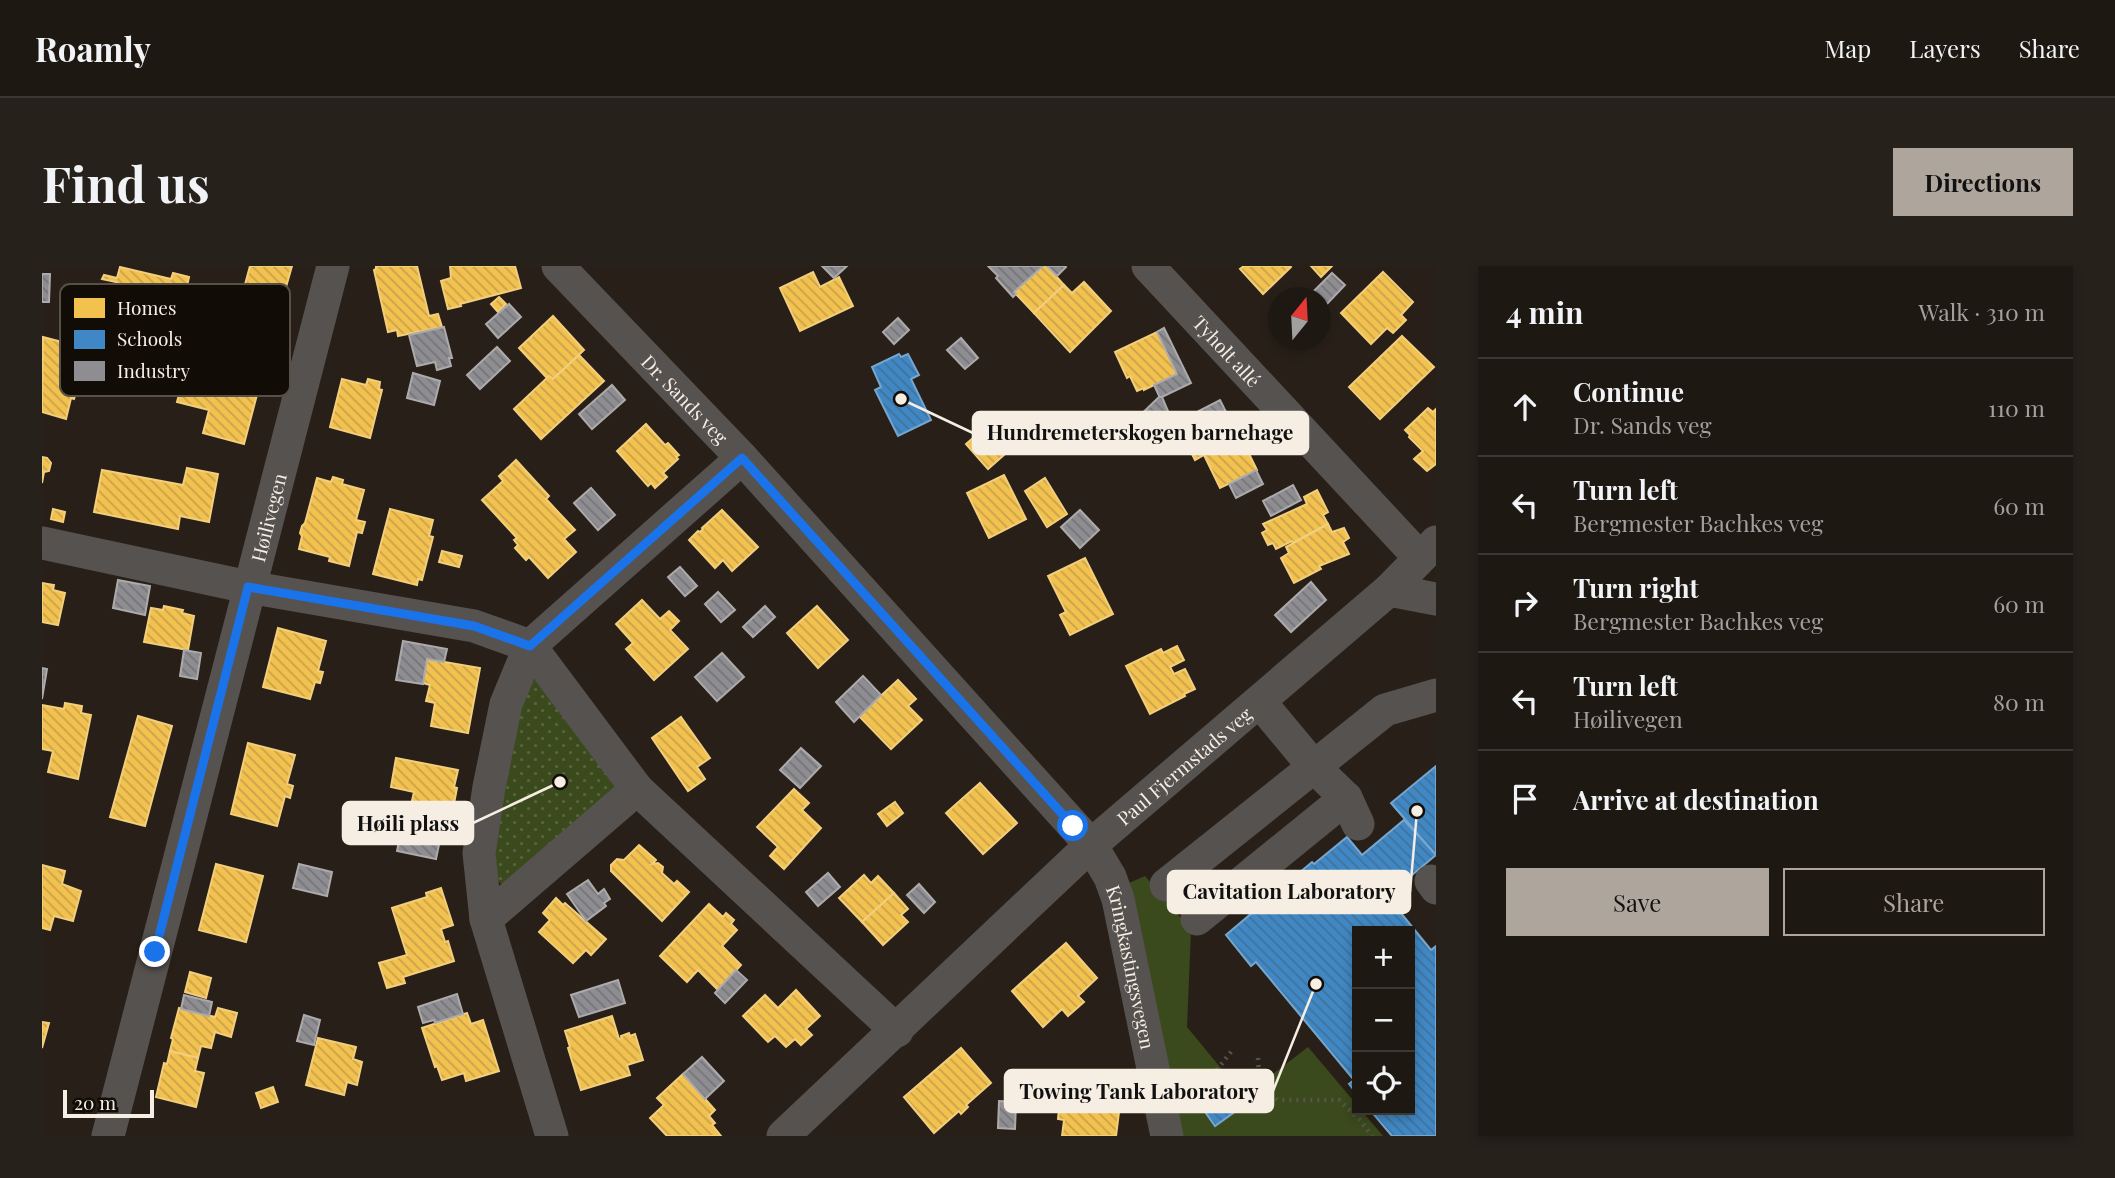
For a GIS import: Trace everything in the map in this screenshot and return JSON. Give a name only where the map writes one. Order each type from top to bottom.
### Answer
[{"type":"street","name":"Høilivegen","points":[[108,1136],[332,266]]},
{"type":"street","name":"Dr. Sands veg","points":[[558,266],[742,458],[1091,845]]},
{"type":"street","name":"Tyholt allé","points":[[1147,266],[1428,550]]},
{"type":"street","points":[[552,1136],[485,919],[479,853],[506,704],[530,646],[742,458]]},
{"type":"street","points":[[42,543],[248,587],[474,626],[530,646],[637,789],[897,1031]]},
{"type":"street","name":"Paul Fjermstads veg","points":[[783,1136],[1091,845],[1389,590],[1428,550]]},
{"type":"street","points":[[1389,590],[1436,599]]},
{"type":"street","points":[[1166,885],[1385,710],[1436,695]]},
{"type":"street","points":[[1197,919],[1352,811],[1260,702]]},
{"type":"street","points":[[485,919],[637,789]]},
{"type":"street","name":"Kringkastingsvegen","points":[[1091,845],[1110,877],[1118,899],[1167,1135]]},
{"type":"path","points":[[1167,1135],[1234,1048]]},
{"type":"path","points":[[1258,1058],[1260,1088],[1278,1100],[1339,1100],[1360,1119],[1372,1136]]},
{"type":"green space","points":[[538,679],[618,785],[505,890],[498,880],[494,843],[520,706],[532,681]]},
{"type":"green space","points":[[1145,876],[1191,930],[1187,1027],[1229,1078],[1269,1077],[1308,1047],[1352,1099],[1352,1115],[1365,1115],[1383,1136],[1181,1136],[1129,883]]},
{"type":"building: Homes","points":[[250,266],[292,266],[287,284],[245,284]]},
{"type":"building: Homes","points":[[376,266],[417,266],[429,316],[438,314],[442,327],[398,336],[397,330],[388,332],[374,270]]},
{"type":"building: Homes","points":[[450,266],[515,266],[521,288],[448,309],[441,281],[451,278]]},
{"type":"building: Homes","points":[[1043,266],[1047,266],[1064,285],[1034,313],[1014,292]]},
{"type":"building: Homes","points":[[1244,266],[1291,267],[1263,294],[1240,269]]},
{"type":"building: Homes","points":[[1311,266],[1332,266],[1321,277]]},
{"type":"building: Homes","points":[[120,267],[171,279],[173,273],[189,277],[187,284],[116,284],[102,279],[104,275],[117,278]]},
{"type":"building: Homes","points":[[813,272],[820,287],[839,277],[853,306],[800,331],[780,288]]},
{"type":"building: Homes","points":[[1383,272],[1413,302],[1401,315],[1406,320],[1393,333],[1387,328],[1371,344],[1341,313]]},
{"type":"building: Homes","points":[[1084,282],[1111,311],[1070,352],[1034,313],[1064,285],[1072,293]]},
{"type":"building: Homes","points":[[499,297],[506,304],[498,312],[491,304]]},
{"type":"building: Homes","points":[[553,316],[584,350],[553,379],[549,376],[547,378],[519,348]]},
{"type":"building: Homes","points":[[1157,332],[1177,374],[1137,391],[1130,376],[1127,378],[1115,352]]},
{"type":"building: Homes","points":[[1402,336],[1434,367],[1380,419],[1349,387]]},
{"type":"building: Homes","points":[[43,337],[60,341],[60,396],[75,396],[74,399],[71,398],[66,419],[42,412]]},
{"type":"building: Homes","points":[[579,355],[604,381],[541,439],[514,409],[549,376],[553,379]]},
{"type":"building: Homes","points":[[342,379],[366,385],[368,379],[380,382],[379,389],[382,390],[370,438],[330,427]]},
{"type":"building: Homes","points":[[179,396],[257,396],[244,444],[203,433],[209,410],[177,402]]},
{"type":"building: Homes","points":[[1428,408],[1433,412],[1436,409],[1436,464],[1427,471],[1414,459],[1423,451],[1405,430]]},
{"type":"building: Homes","points":[[1229,413],[1257,470],[1220,488],[1204,455],[1195,460],[1183,436]]},
{"type":"building: Homes","points":[[990,423],[1012,448],[988,469],[966,444]]},
{"type":"building: Homes","points":[[646,424],[665,445],[668,443],[679,455],[663,473],[667,477],[655,488],[651,483],[648,486],[617,451]]},
{"type":"building: Homes","points":[[42,457],[51,463],[49,471],[44,472],[42,483]]},
{"type":"building: Homes","points":[[516,460],[549,496],[546,499],[575,530],[564,539],[576,552],[548,578],[529,557],[526,560],[515,548],[518,545],[514,540],[517,538],[482,500],[503,481],[499,476]]},
{"type":"building: Homes","points":[[187,468],[218,474],[209,522],[180,516],[178,529],[94,512],[102,470],[183,485]]},
{"type":"building: Homes","points":[[1004,475],[1026,519],[989,538],[967,493]]},
{"type":"building: Homes","points":[[333,477],[343,480],[342,484],[364,490],[356,520],[365,522],[362,533],[357,532],[349,566],[329,561],[330,557],[299,549],[302,536],[300,533],[317,478],[331,482]]},
{"type":"building: Homes","points":[[1045,478],[1067,514],[1047,527],[1025,491]]},
{"type":"building: Homes","points":[[1317,490],[1328,512],[1323,515],[1328,524],[1276,549],[1273,543],[1268,545],[1262,533],[1267,530],[1263,524],[1307,504],[1304,497]]},
{"type":"building: Homes","points":[[53,509],[65,512],[63,522],[51,519]]},
{"type":"building: Homes","points":[[390,509],[433,520],[429,536],[433,537],[422,580],[418,579],[417,585],[373,574]]},
{"type":"building: Homes","points":[[722,510],[758,547],[732,571],[723,560],[715,568],[689,540]]},
{"type":"building: Homes","points":[[1328,524],[1332,532],[1344,528],[1349,538],[1343,542],[1349,554],[1319,566],[1321,569],[1294,583],[1281,558],[1289,553],[1286,547]]},
{"type":"building: Homes","points":[[442,551],[462,556],[459,567],[439,562]]},
{"type":"building: Homes","points":[[1085,558],[1113,614],[1070,635],[1060,615],[1066,612],[1048,576]]},
{"type":"building: Homes","points":[[42,583],[54,585],[53,590],[65,593],[58,625],[42,622]]},
{"type":"building: Homes","points":[[642,600],[660,619],[669,611],[679,621],[670,630],[688,649],[654,680],[626,649],[633,643],[616,624]]},
{"type":"building: Homes","points":[[164,606],[183,610],[182,613],[194,616],[188,650],[144,642],[151,608],[163,610]]},
{"type":"building: Homes","points":[[817,606],[848,640],[818,668],[787,633]]},
{"type":"building: Homes","points":[[278,628],[326,641],[318,671],[323,672],[320,683],[315,682],[310,699],[263,687]]},
{"type":"building: Homes","points":[[1177,646],[1184,660],[1170,667],[1174,674],[1185,669],[1195,689],[1150,714],[1126,666],[1161,649],[1163,653]]},
{"type":"building: Homes","points":[[427,659],[480,668],[468,733],[431,726],[435,703],[426,701],[430,685],[423,683]]},
{"type":"building: Homes","points":[[898,680],[916,699],[908,706],[922,720],[891,749],[859,716]]},
{"type":"building: Homes","points":[[65,703],[82,706],[81,713],[91,715],[78,779],[48,772],[53,751],[42,749],[42,705],[64,709]]},
{"type":"building: Homes","points":[[138,716],[172,726],[145,826],[110,817]]},
{"type":"building: Homes","points":[[681,717],[710,758],[697,767],[705,779],[688,791],[652,738]]},
{"type":"building: Homes","points":[[248,743],[295,755],[287,784],[293,786],[290,798],[285,796],[277,826],[231,814]]},
{"type":"building: Homes","points":[[396,758],[458,770],[452,814],[449,814],[444,835],[406,827],[414,792],[391,787]]},
{"type":"building: Homes","points":[[980,783],[1017,823],[983,854],[946,813]]},
{"type":"building: Homes","points":[[794,789],[809,803],[802,810],[821,828],[784,869],[770,856],[778,847],[757,827]]},
{"type":"building: Homes","points":[[895,802],[903,813],[887,826],[878,814]]},
{"type":"building: Homes","points":[[639,845],[656,860],[652,864],[658,863],[663,867],[662,873],[689,892],[662,921],[611,871],[611,865],[617,859],[624,860]]},
{"type":"building: Homes","points":[[216,864],[263,876],[246,942],[199,930]]},
{"type":"building: Homes","points":[[42,865],[65,871],[62,884],[81,891],[73,921],[54,916],[50,930],[42,928]]},
{"type":"building: Homes","points":[[864,875],[871,883],[878,876],[894,893],[862,922],[839,898]]},
{"type":"building: Homes","points":[[441,888],[453,925],[441,929],[454,961],[403,977],[405,983],[387,988],[379,963],[407,955],[392,908],[427,897],[426,893]]},
{"type":"building: Homes","points":[[894,893],[908,909],[901,915],[908,922],[883,945],[862,922]]},
{"type":"building: Homes","points":[[556,898],[606,939],[591,955],[586,950],[573,963],[539,932],[550,920],[543,913]]},
{"type":"building: Homes","points":[[709,904],[723,917],[726,913],[734,920],[731,924],[737,930],[722,946],[741,965],[718,990],[698,970],[687,982],[660,956]]},
{"type":"building: Homes","points":[[1066,943],[1097,978],[1078,996],[1084,1002],[1068,1016],[1062,1009],[1043,1027],[1012,991]]},
{"type":"building: Homes","points":[[190,972],[211,978],[206,998],[185,992]]},
{"type":"building: Homes","points":[[796,990],[820,1016],[806,1029],[812,1035],[801,1045],[795,1039],[786,1047],[775,1036],[768,1042],[743,1016],[765,995],[778,1008]]},
{"type":"building: Homes","points":[[179,1008],[215,1017],[218,1008],[237,1013],[231,1037],[215,1032],[211,1048],[201,1046],[198,1058],[170,1051]]},
{"type":"building: Homes","points":[[467,1013],[471,1024],[483,1020],[499,1071],[466,1081],[464,1073],[442,1080],[422,1028]]},
{"type":"building: Homes","points":[[612,1016],[619,1039],[629,1033],[630,1036],[635,1034],[643,1060],[627,1065],[630,1075],[581,1090],[565,1031]]},
{"type":"building: Homes","points":[[42,1022],[49,1023],[42,1048]]},
{"type":"building: Homes","points":[[318,1038],[356,1047],[353,1059],[362,1062],[357,1085],[347,1082],[344,1095],[306,1085]]},
{"type":"building: Homes","points":[[961,1048],[991,1083],[966,1105],[968,1107],[961,1114],[959,1111],[934,1133],[904,1097]]},
{"type":"building: Homes","points":[[170,1051],[198,1058],[195,1071],[204,1073],[196,1107],[156,1097],[164,1063],[167,1064]]},
{"type":"building: Homes","points":[[683,1074],[715,1110],[709,1116],[721,1136],[667,1136],[650,1118],[664,1105],[657,1098]]},
{"type":"building: Homes","points":[[273,1087],[278,1102],[261,1108],[256,1093]]},
{"type":"building: Homes","points":[[1101,1102],[1120,1104],[1116,1136],[1062,1136],[1064,1120],[1058,1119],[1059,1109],[1065,1110],[1066,1105],[1082,1107],[1083,1104],[1096,1105],[1095,1108],[1100,1109]]},
{"type":"building: Schools","points":[[899,354],[901,357],[908,354],[919,375],[911,379],[931,420],[898,436],[875,390],[881,387],[872,367]]},
{"type":"building: Schools","points":[[1436,766],[1436,855],[1391,803]]},
{"type":"building: Schools","points":[[1404,820],[1436,855],[1387,896],[1411,926],[1352,926],[1352,1078],[1256,962],[1251,966],[1226,935],[1312,862],[1314,864],[1347,837],[1362,855]]},
{"type":"building: Schools","points":[[1415,930],[1431,950],[1436,946],[1436,1136],[1392,1136],[1374,1115],[1415,1115]]},
{"type":"building: Schools","points":[[1223,1094],[1236,1111],[1215,1126],[1203,1109]]},
{"type":"building: Industry","points":[[822,266],[847,266],[834,278]]},
{"type":"building: Industry","points":[[988,266],[1043,266],[1014,292],[1016,294],[1013,297]]},
{"type":"building: Industry","points":[[1047,266],[1065,266],[1066,267],[1057,276]]},
{"type":"building: Industry","points":[[1332,273],[1345,285],[1331,300],[1331,287],[1318,287]]},
{"type":"building: Industry","points":[[42,274],[50,274],[49,302],[42,302]]},
{"type":"building: Industry","points":[[509,304],[521,317],[498,338],[486,324]]},
{"type":"building: Industry","points":[[898,318],[909,330],[894,344],[883,332]]},
{"type":"building: Industry","points":[[444,327],[452,358],[449,358],[451,366],[437,370],[435,362],[417,366],[409,335]]},
{"type":"building: Industry","points":[[1164,328],[1191,383],[1160,398],[1154,385],[1177,374],[1157,332]]},
{"type":"building: Industry","points":[[961,338],[978,358],[965,369],[947,350]]},
{"type":"building: Industry","points":[[497,347],[510,361],[480,389],[467,375]]},
{"type":"building: Industry","points":[[413,373],[440,381],[434,405],[407,398]]},
{"type":"building: Industry","points":[[612,385],[625,400],[592,429],[579,414]]},
{"type":"building: Industry","points":[[1162,397],[1168,411],[1148,429],[1135,420]]},
{"type":"building: Industry","points":[[1220,400],[1227,414],[1191,432],[1187,423],[1195,419],[1193,414]]},
{"type":"building: Industry","points":[[1256,470],[1263,484],[1236,498],[1229,484]]},
{"type":"building: Industry","points":[[1293,485],[1301,500],[1271,516],[1263,501]]},
{"type":"building: Industry","points":[[591,488],[615,515],[598,530],[574,503]]},
{"type":"building: Industry","points":[[1080,510],[1099,530],[1080,548],[1061,527]]},
{"type":"building: Industry","points":[[680,567],[697,586],[685,596],[668,577]]},
{"type":"building: Industry","points":[[118,580],[150,586],[145,615],[113,608]]},
{"type":"building: Industry","points":[[1311,582],[1326,600],[1291,632],[1275,615]]},
{"type":"building: Industry","points":[[718,592],[735,610],[721,622],[705,604]]},
{"type":"building: Industry","points":[[765,606],[775,617],[753,637],[743,627]]},
{"type":"building: Industry","points":[[403,641],[447,649],[444,662],[427,659],[423,684],[396,680]]},
{"type":"building: Industry","points":[[184,650],[201,653],[197,679],[180,676]]},
{"type":"building: Industry","points":[[722,653],[744,677],[717,701],[695,677]]},
{"type":"building: Industry","points":[[42,668],[47,669],[42,699]]},
{"type":"building: Industry","points":[[863,676],[881,695],[854,722],[836,702]]},
{"type":"building: Industry","points":[[801,748],[821,766],[800,788],[780,770]]},
{"type":"building: Industry","points":[[403,822],[407,823],[406,827],[441,835],[436,859],[397,851]]},
{"type":"building: Industry","points":[[299,864],[332,872],[327,896],[293,888]]},
{"type":"building: Industry","points":[[828,873],[840,887],[818,906],[806,892]]},
{"type":"building: Industry","points":[[588,880],[598,894],[604,889],[610,899],[604,903],[606,906],[586,921],[567,894]]},
{"type":"building: Industry","points":[[919,884],[935,902],[924,913],[907,895]]},
{"type":"building: Industry","points":[[736,970],[747,980],[725,1003],[715,993]]},
{"type":"building: Industry","points":[[618,980],[625,1003],[579,1017],[571,995]]},
{"type":"building: Industry","points":[[457,994],[463,1014],[435,1023],[434,1020],[423,1023],[418,1007]]},
{"type":"building: Industry","points":[[184,995],[212,1002],[209,1016],[181,1009]]},
{"type":"building: Industry","points":[[304,1015],[320,1020],[314,1045],[297,1041]]},
{"type":"building: Industry","points":[[702,1057],[724,1081],[705,1099],[683,1074]]},
{"type":"building: Industry","points":[[999,1101],[1016,1102],[1015,1129],[998,1128]]},
{"type":"place","name":"Hundremeterskogen barnehage","points":[[901,399]]},
{"type":"place","name":"Høili plass","points":[[560,782]]},
{"type":"place","name":"Cavitation Laboratory","points":[[1417,811]]},
{"type":"place","name":"Towing Tank Laboratory","points":[[1316,984]]},
{"type":"route","points":[[155,952],[248,587],[474,626],[530,646],[742,458],[1073,826]]}]
